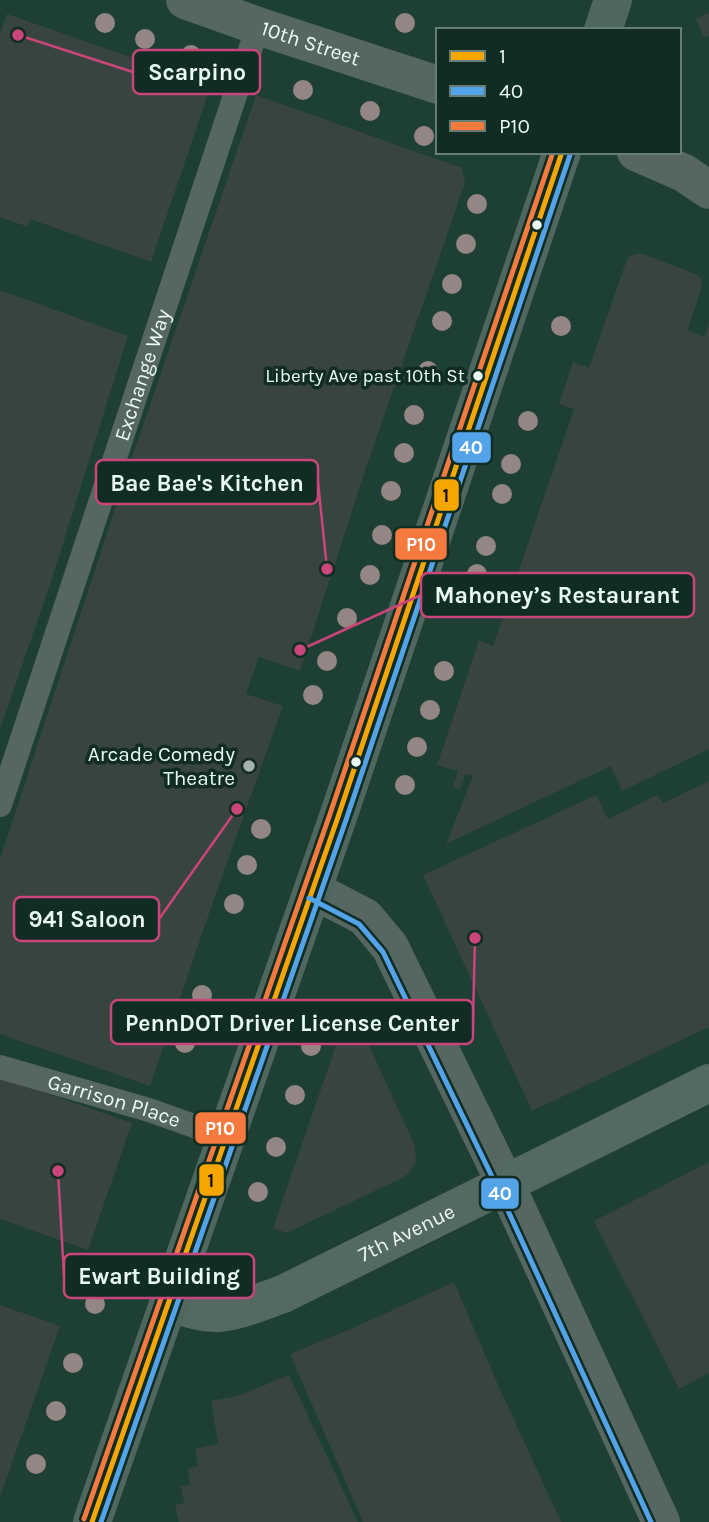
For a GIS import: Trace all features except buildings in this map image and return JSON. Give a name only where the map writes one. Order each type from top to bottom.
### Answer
[{"type":"main road","points":[[604,28],[612,0]]},
{"type":"main road","points":[[92,1522],[313,890],[561,154]]},
{"type":"main road","name":"7th Avenue","points":[[169,1303],[218,1313],[290,1291],[709,1083]]},
{"type":"street","name":"10th Street","points":[[185,0],[436,84]]},
{"type":"street","points":[[641,154],[684,173],[709,190]]},
{"type":"street","points":[[313,890],[365,917],[390,947],[506,1185],[661,1522]]},
{"type":"lane","name":"Exchange Way","points":[[0,805],[258,26]]},
{"type":"lane","name":"Garrison Place","points":[[0,1067],[149,1110],[226,1138]]},
{"type":"shaded area","points":[[0,0],[709,0],[709,1522],[0,1522]]},
{"type":"transit line","name":"P10","points":[[84,1519],[330,814],[552,154]]},
{"type":"transit line","name":"1","points":[[92,1522],[338,817],[561,154]]},
{"type":"transit line","name":"40","points":[[101,1522],[346,820],[570,155]]},
{"type":"transit line","name":"40","points":[[309,898],[359,924],[383,952],[498,1189],[651,1522]]},
{"type":"place","name":"Scarpino","points":[[18,35]]},
{"type":"place","name":"Liberty Ave past 10th St","points":[[478,376]]},
{"type":"place","name":"Bae Bae's Kitchen","points":[[327,569]]},
{"type":"place","name":"Mahoney’s Restaurant","points":[[300,650]]},
{"type":"place","name":"Arcade Comedy Theatre","points":[[249,766]]},
{"type":"place","name":"941 Saloon","points":[[237,809]]},
{"type":"place","name":"PennDOT Driver License Center","points":[[475,938]]},
{"type":"place","name":"Ewart Building","points":[[58,1171]]}]
